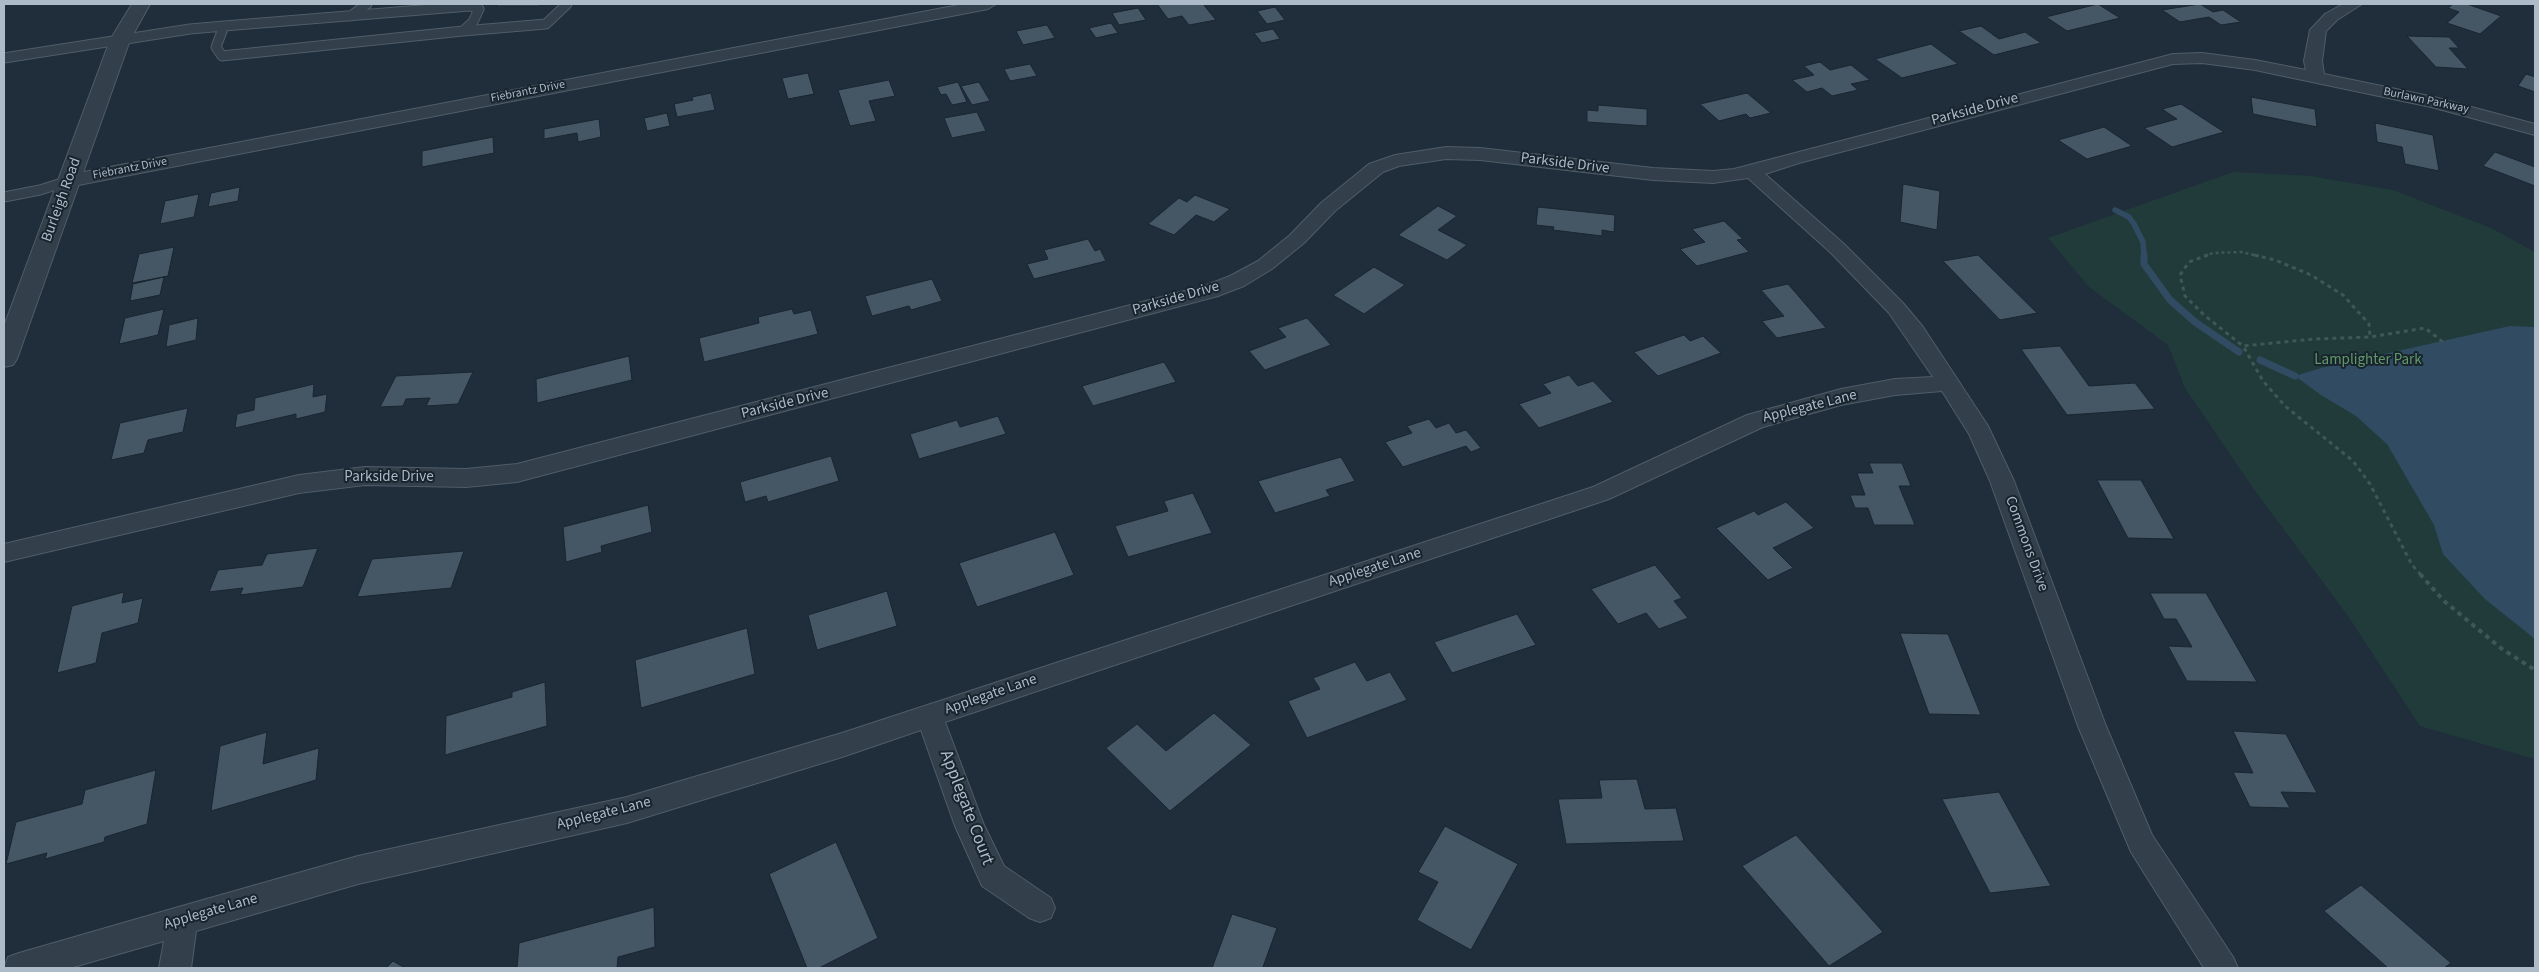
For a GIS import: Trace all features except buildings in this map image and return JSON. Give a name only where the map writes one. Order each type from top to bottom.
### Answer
[{"type":"street","name":"Burleigh Road","points":[[120,4],[115,28],[120,40]]},
{"type":"street","name":"Burleigh Road","points":[[4,359],[120,40],[141,4]]},
{"type":"street","name":"Fiebrantz Drive","points":[[68,181],[988,4]]},
{"type":"street","points":[[2316,78],[2314,61],[2318,30],[2331,17],[2354,4]]},
{"type":"street","name":"Parkside Drive","points":[[4,553],[262,491],[317,481],[365,476],[466,478],[517,473],[1212,291],[1237,281],[1265,265],[1297,239],[1328,207],[1376,168],[1395,161],[1446,153],[1653,174],[1713,177],[1752,172],[1802,156],[2140,66],[2173,59],[2202,58],[2255,65],[2316,78]]},
{"type":"street","name":"Burlawn Parkway","points":[[2316,78],[2434,102],[2535,130]]},
{"type":"street","name":"Commons Drive","points":[[1752,172],[1837,248],[1889,301],[1915,332],[1980,432],[2002,481],[2092,726],[2142,843],[2222,968]]},
{"type":"street","name":"Applegate Lane","points":[[19,968],[358,870],[627,810],[842,745],[1601,493],[1755,421],[1841,397],[1895,387],[1948,383]]},
{"type":"street","name":"Applegate Court","points":[[929,715],[970,826],[993,876],[1040,908]]},
{"type":"street","points":[[175,968],[182,920]]},
{"type":"lane","points":[[351,16],[367,4]]},
{"type":"lane","points":[[224,26],[216,47],[222,56],[546,24],[567,4]]},
{"type":"lane","points":[[4,58],[224,26],[470,6],[479,7],[473,22],[463,31]]},
{"type":"lane","points":[[4,197],[40,190],[68,181]]},
{"type":"path","points":[[2370,337],[2369,324],[2343,295],[2311,275],[2275,260],[2241,252],[2212,253],[2189,262],[2180,275],[2185,296],[2204,315],[2243,346],[2263,381],[2285,406],[2327,438],[2353,462],[2370,484],[2412,565],[2437,594],[2502,649],[2535,670]]},
{"type":"path","points":[[2243,346],[2314,339],[2370,337],[2425,328],[2443,342]]},
{"type":"green space","name":"Lamplighter Park","points":[[2233,172],[2310,176],[2393,190],[2491,228],[2535,252],[2535,759],[2420,726],[2348,616],[2253,488],[2185,388],[2168,345],[2089,287],[2048,238]]},
{"type":"water","points":[[2510,326],[2535,327],[2535,639],[2485,599],[2443,554],[2434,525],[2387,444],[2356,416],[2321,395],[2295,376],[2321,368]]},
{"type":"waterway","points":[[2115,210],[2129,217],[2134,224],[2143,242],[2144,256]]},
{"type":"waterway","points":[[2144,256],[2144,264],[2170,300],[2195,322],[2239,352]]},
{"type":"waterway","points":[[2260,360],[2295,376]]}]
